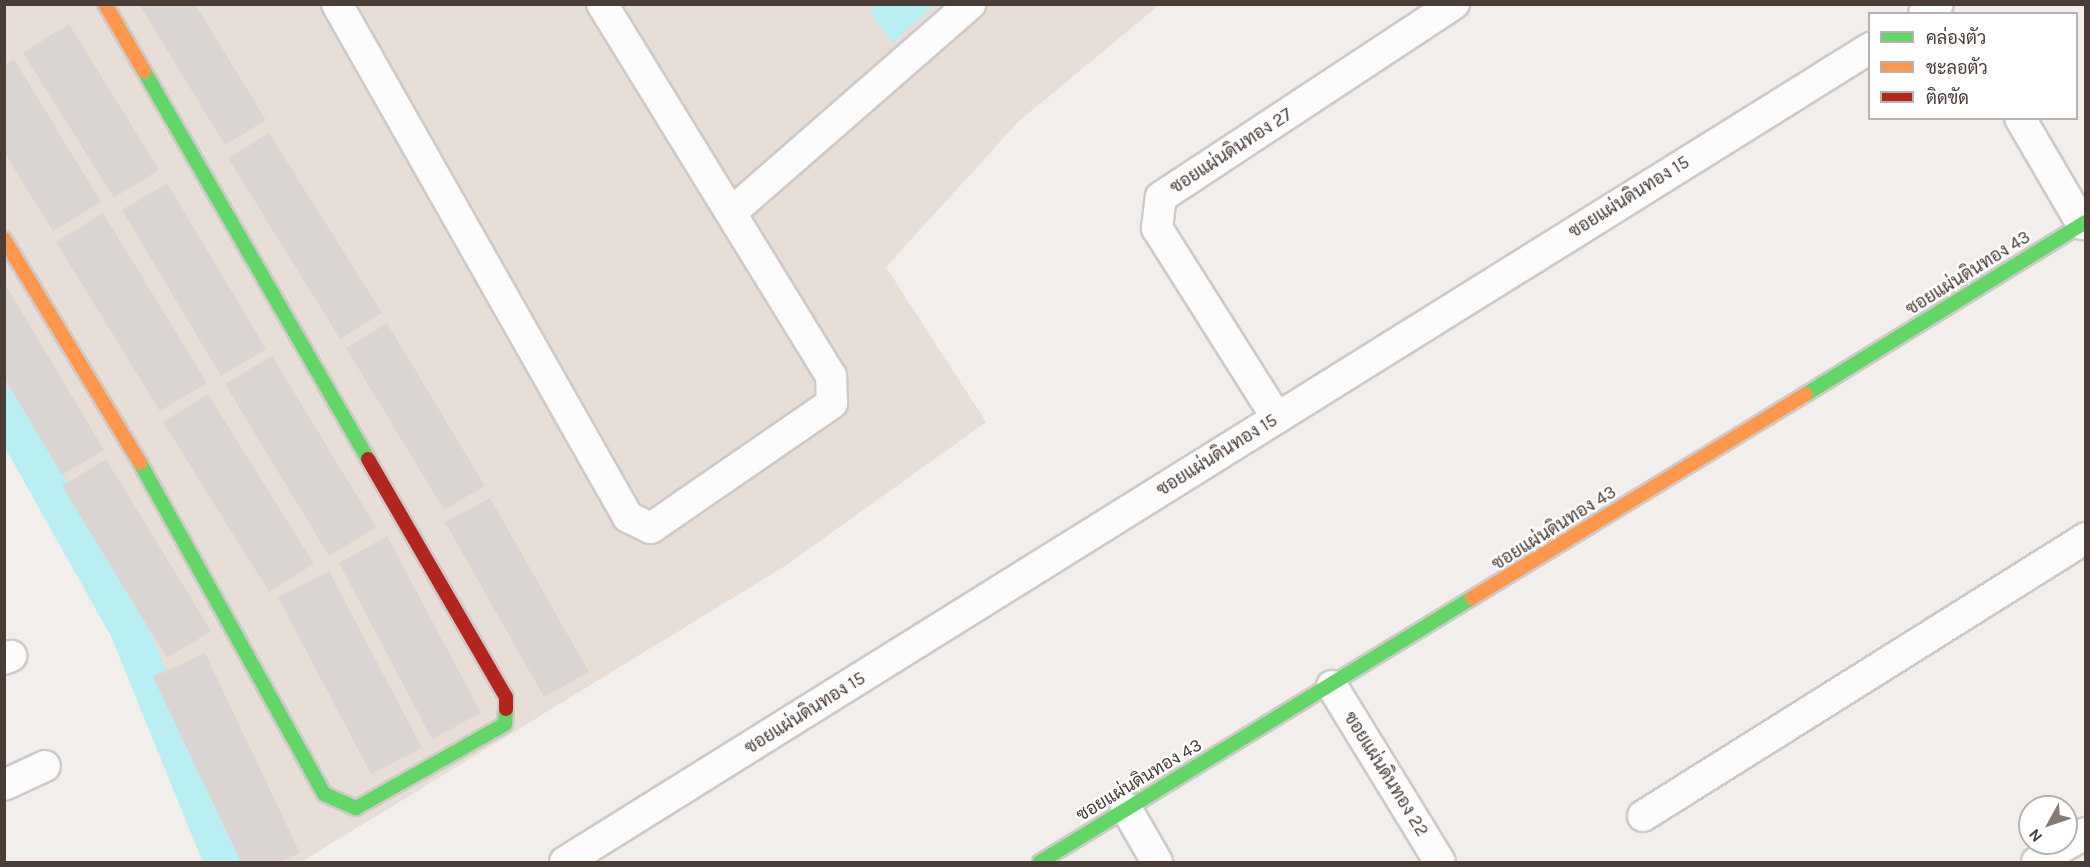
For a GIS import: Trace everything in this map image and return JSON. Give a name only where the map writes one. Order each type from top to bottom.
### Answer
[{"type":"street","points":[[4,239],[108,404],[324,794],[356,808],[505,724],[506,697],[105,4]]},
{"type":"street","points":[[337,4],[628,518],[651,528],[832,403],[831,376],[733,211],[602,4]]},
{"type":"street","points":[[733,211],[970,4]]},
{"type":"street","name":"ซอยแผ่นดินทอง 27","points":[[1277,418],[1157,228],[1161,197],[1454,4]]},
{"type":"street","name":"ซอยแผ่นดินทอง 15","points":[[565,862],[1868,49]]},
{"type":"street","points":[[2021,120],[2084,223]]},
{"type":"street","name":"ซอยแผ่นดินทอง 43","points":[[1040,862],[1126,808],[1332,686],[2084,223]]},
{"type":"street","points":[[1643,816],[2085,538]]},
{"type":"street","name":"ซอยแผ่นดินทอง 22","points":[[1332,686],[1440,862]]},
{"type":"street","points":[[4,785],[45,766]]},
{"type":"street","points":[[1126,808],[1157,862]]},
{"type":"street","points":[[2037,862],[2085,834]]},
{"type":"shaded area","points":[[5,5],[1159,5],[1018,122],[886,267],[986,422],[785,566],[301,862],[221,862],[30,446],[5,405]]},
{"type":"water","points":[[874,4],[934,5],[893,43],[870,13]]},
{"type":"building","points":[[139,4],[195,4],[266,120],[225,145]]},
{"type":"building","points":[[69,24],[159,170],[114,198],[23,53]]},
{"type":"building","points":[[14,59],[101,202],[53,231],[4,152],[4,65]]},
{"type":"building","points":[[269,133],[382,313],[340,339],[228,158]]},
{"type":"building","points":[[167,183],[266,349],[221,376],[122,210]]},
{"type":"building","points":[[103,213],[207,383],[160,411],[56,242]]},
{"type":"building","points":[[4,282],[104,450],[62,475],[4,377]]},
{"type":"building","points":[[387,323],[485,486],[444,510],[346,348]]},
{"type":"building","points":[[272,356],[376,527],[329,556],[225,384]]},
{"type":"building","points":[[208,394],[314,564],[269,592],[163,422]]},
{"type":"building","points":[[106,459],[211,631],[167,658],[62,486]]},
{"type":"building","points":[[490,498],[589,672],[544,697],[445,522]]},
{"type":"building","points":[[387,536],[481,713],[432,739],[339,563]]},
{"type":"building","points":[[329,571],[422,748],[371,774],[278,597]]},
{"type":"building","points":[[205,653],[300,853],[279,862],[241,862],[153,677]]},
{"type":"waterway","points":[[4,407],[129,630],[223,862]]},
{"type":"traffic: fast","points":[[144,71],[368,459]]},
{"type":"traffic: fast","points":[[1806,394],[2086,222]]},
{"type":"traffic: fast","points":[[140,463],[324,794],[356,808],[505,724],[506,709]]},
{"type":"traffic: fast","points":[[1040,862],[1472,598]]},
{"type":"traffic: slow","points":[[105,4],[144,71]]},
{"type":"traffic: slow","points":[[4,239],[140,463]]},
{"type":"traffic: slow","points":[[1472,598],[1806,394]]},
{"type":"traffic: jam","points":[[368,459],[506,697],[506,709]]}]
